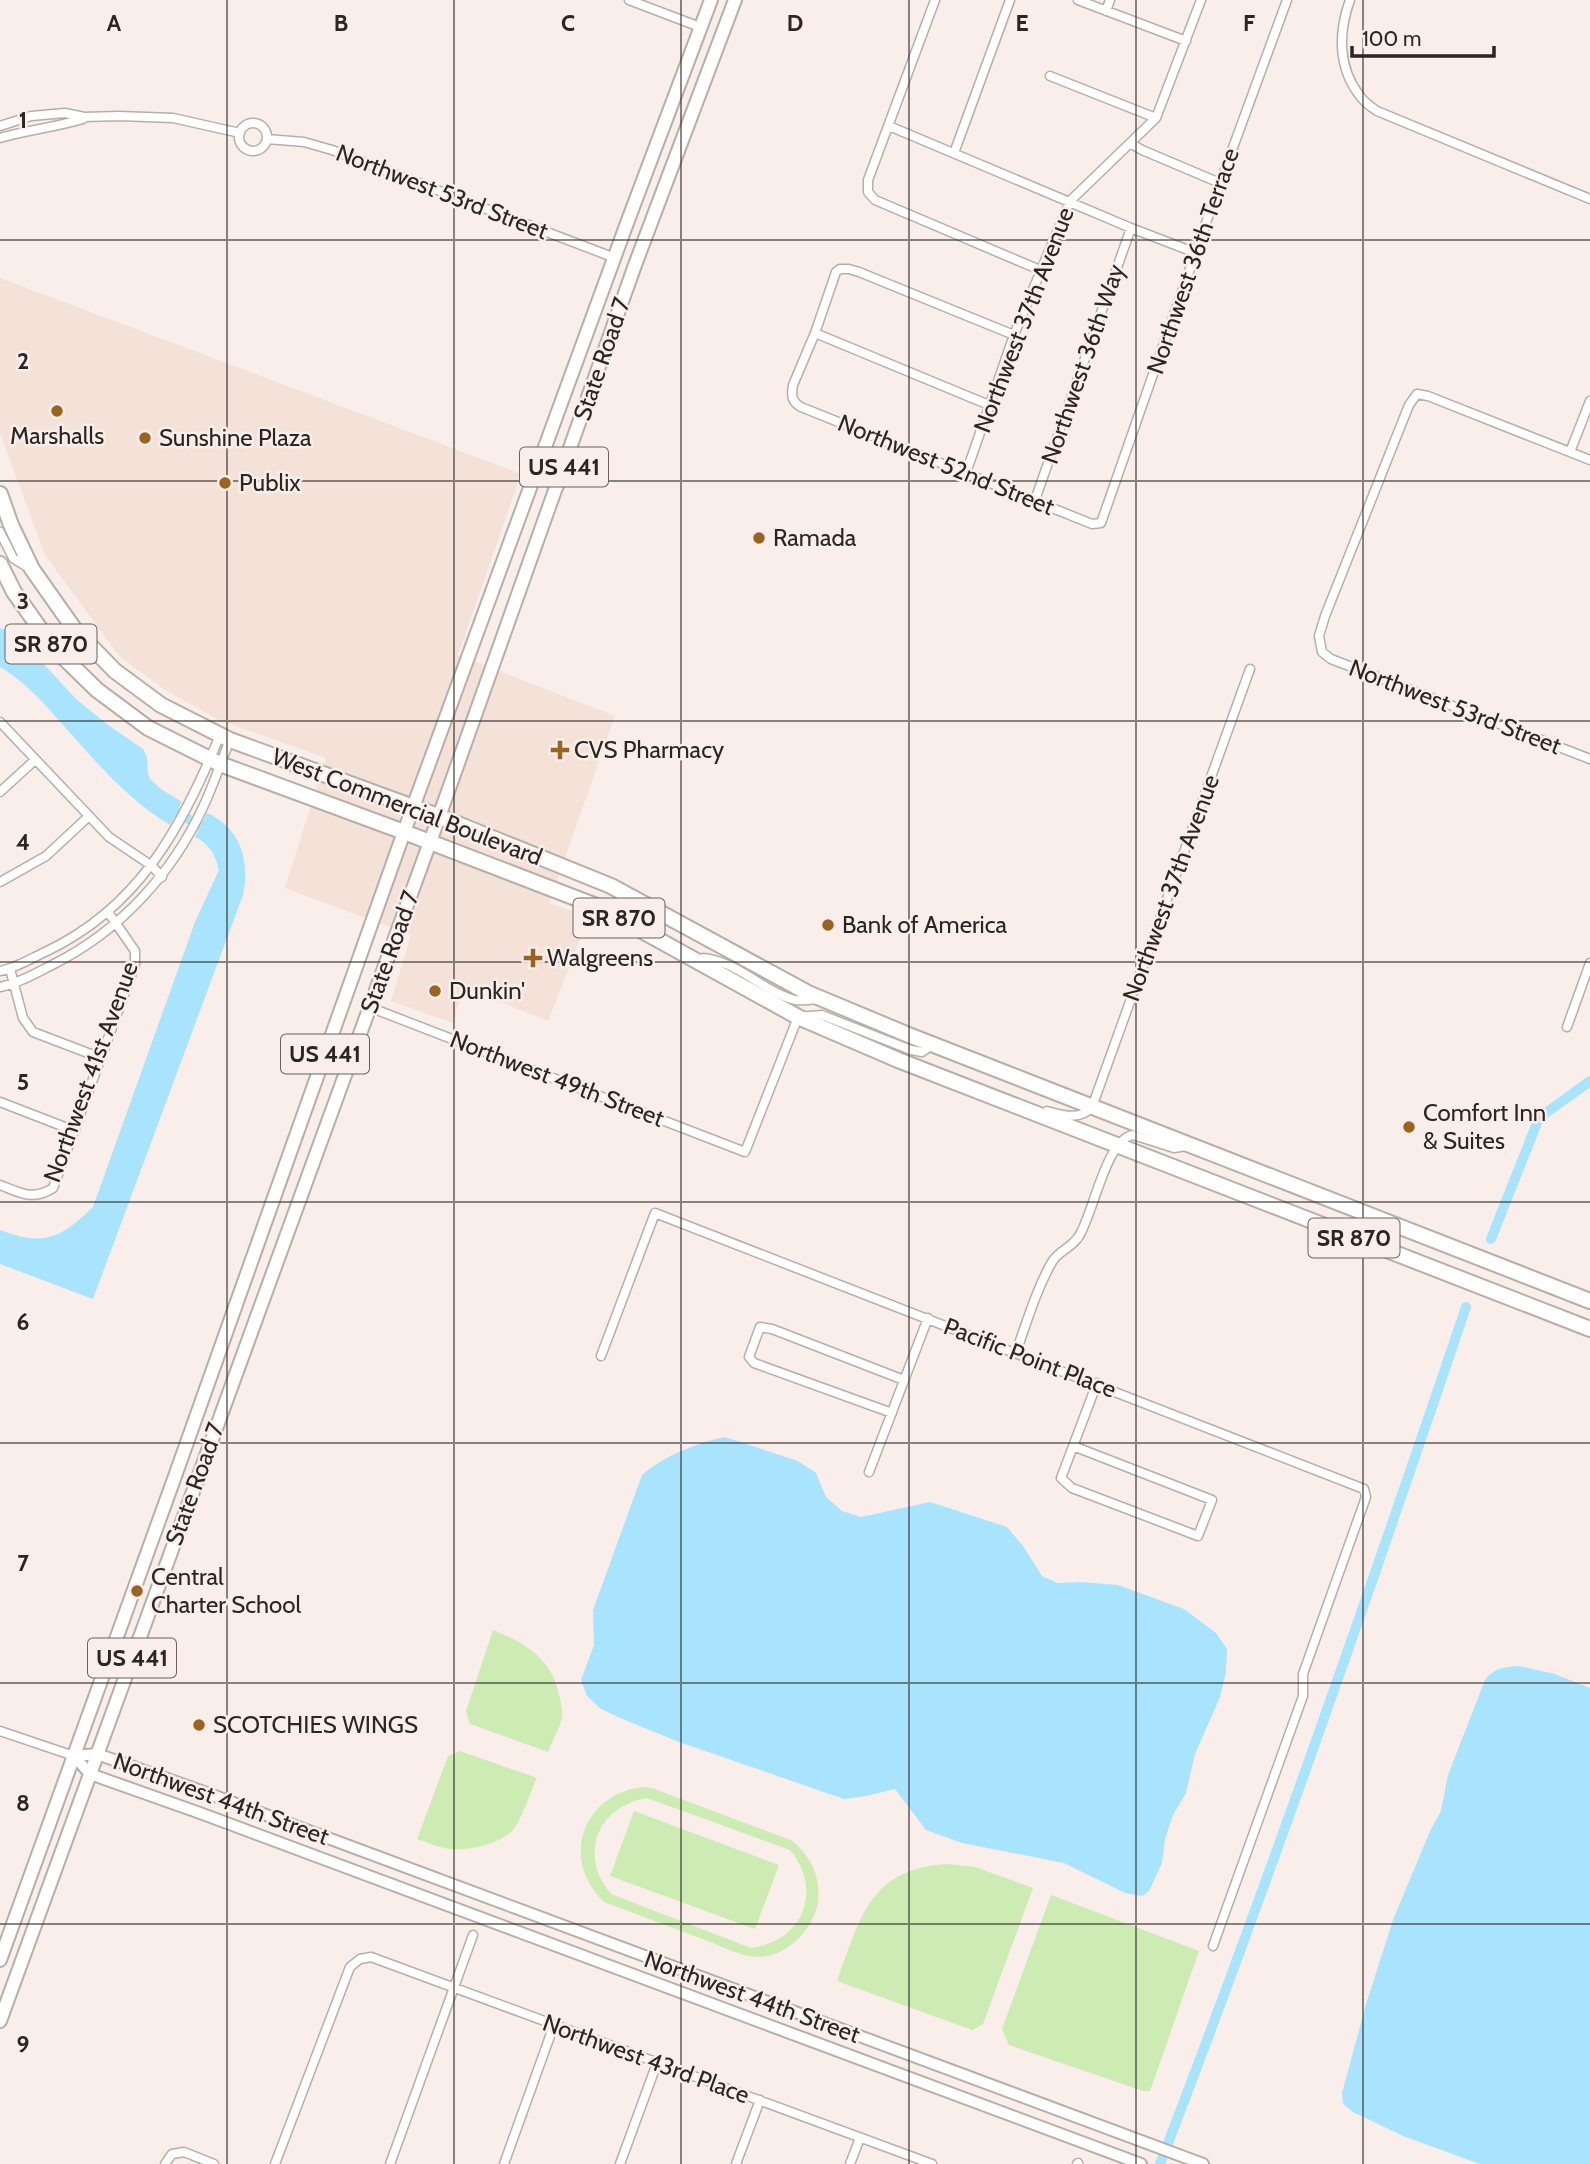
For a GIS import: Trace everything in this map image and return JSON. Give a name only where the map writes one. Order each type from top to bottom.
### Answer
[{"type":"highway","name":"West Commercial Boulevard","points":[[0,494],[32,569],[75,630],[115,671],[161,705],[225,738],[438,816],[611,886],[821,998],[932,1045],[1590,1301]]},
{"type":"highway","name":"West Commercial Boulevard","points":[[0,564],[14,592],[53,647],[97,690],[148,728],[215,762],[599,907],[798,1017],[898,1060],[1590,1329]]},
{"type":"main road","name":"State Road 7","points":[[0,1960],[413,807],[711,0]]},
{"type":"main road","name":"State Road 7","points":[[0,2021],[430,842],[635,265],[735,0]]},
{"type":"main road","points":[[700,27],[712,40],[713,54]]},
{"type":"main road","points":[[627,223],[627,243],[635,265]]},
{"type":"main road","points":[[615,258],[622,265],[625,275],[625,294]]},
{"type":"main road","points":[[544,449],[545,469],[557,486]]},
{"type":"street","points":[[629,0],[700,27]]},
{"type":"street","points":[[935,0],[868,180],[868,192],[875,200],[1040,270]]},
{"type":"street","points":[[954,153],[1010,0]]},
{"type":"street","points":[[1078,0],[1186,41]]},
{"type":"street","points":[[1105,11],[1110,0]]},
{"type":"street","name":"Northwest 37th Avenue","points":[[966,473],[1014,335],[1070,201],[1156,118],[1200,0]]},
{"type":"street","name":"Northwest 36th Terrace","points":[[1101,523],[1287,0]]},
{"type":"street","points":[[1350,0],[1345,14],[1341,47],[1343,66],[1360,96],[1377,111],[1590,199]]},
{"type":"street","points":[[1050,76],[1156,118]]},
{"type":"street","points":[[0,126],[31,116],[65,113],[84,118]]},
{"type":"street","points":[[0,138],[84,118],[119,116],[173,118],[240,133]]},
{"type":"street","points":[[255,124],[264,130],[266,143],[259,150],[249,151],[240,143],[240,133],[245,126],[255,124]]},
{"type":"street","points":[[889,126],[1130,228],[1196,253]]},
{"type":"street","name":"Northwest 53rd Street","points":[[267,139],[304,142],[332,149],[615,258]]},
{"type":"street","points":[[1130,143],[1220,183]]},
{"type":"street","name":"Northwest 36th Way","points":[[1035,500],[1130,228]]},
{"type":"street","points":[[989,405],[815,333],[836,272],[839,269],[849,269],[859,272],[1014,335]]},
{"type":"street","name":"Northwest 52nd Street","points":[[815,333],[793,385],[793,401],[801,407],[1091,524],[1101,523]]},
{"type":"street","name":"Northwest 53rd Street","points":[[1570,452],[1417,394],[1409,405],[1319,636],[1322,652],[1331,659],[1590,759]]},
{"type":"street","points":[[1590,401],[1570,452],[1590,460]]},
{"type":"street","name":"West Commercial Boulevard","points":[[0,532],[13,558],[32,569]]},
{"type":"street","name":"Northwest 37th Avenue","points":[[1092,1107],[1250,669]]},
{"type":"street","points":[[0,722],[88,817],[109,837],[152,866],[162,877]]},
{"type":"street","points":[[0,987],[14,984],[71,955],[116,924],[162,877],[205,804],[215,762],[225,738]]},
{"type":"street","points":[[0,792],[35,760]]},
{"type":"street","points":[[0,971],[10,969],[65,943],[108,912],[152,866],[215,762]]},
{"type":"street","points":[[0,882],[46,856],[88,817]]},
{"type":"street","name":"Northwest 41st Avenue","points":[[0,1185],[27,1195],[42,1195],[53,1188],[135,965],[135,951],[108,912]]},
{"type":"street","name":"West Commercial Boulevard","points":[[699,963],[703,958],[724,964],[794,1000],[821,998]]},
{"type":"street","points":[[1567,1027],[1590,963]]},
{"type":"street","points":[[10,969],[23,1018],[33,1032],[101,1058]]},
{"type":"street","name":"Northwest 49th Street","points":[[369,1007],[745,1152],[798,1017]]},
{"type":"street","name":"West Commercial Boulevard","points":[[798,1017],[822,1015],[911,1050],[922,1052],[932,1045]]},
{"type":"street","points":[[0,1102],[75,1130]]},
{"type":"street","name":"West Commercial Boulevard","points":[[1027,1110],[1073,1116],[1086,1113],[1092,1107]]},
{"type":"street","name":"West Commercial Boulevard","points":[[1118,1145],[1126,1136],[1133,1135],[1174,1148],[1189,1146]]},
{"type":"street","points":[[1016,1352],[1053,1259],[1079,1237],[1118,1145]]},
{"type":"street","name":"Pacific Point Place","points":[[601,1356],[655,1213],[1364,1489],[1366,1497],[1303,1674],[1303,1696],[1213,1946]]},
{"type":"street","points":[[869,1472],[928,1318]]},
{"type":"street","points":[[892,1413],[754,1363],[749,1357],[760,1326],[904,1380]]},
{"type":"street","points":[[1073,1446],[1212,1500],[1198,1536],[1072,1488],[1061,1478],[1073,1446],[1097,1383]]},
{"type":"street","points":[[0,1731],[74,1756]]},
{"type":"street","name":"Northwest 44th Street","points":[[74,1756],[97,1754],[207,1793],[1203,2164]]},
{"type":"street","name":"Northwest 44th Street","points":[[74,1756],[90,1774],[1138,2163]]},
{"type":"street","points":[[390,2164],[473,1936]]},
{"type":"street","name":"Northwest 43rd Place","points":[[275,2164],[350,1967],[360,1959],[371,1957],[932,2164]]},
{"type":"street","points":[[504,2164],[554,2025]]},
{"type":"street","points":[[620,2164],[657,2063]]},
{"type":"street","points":[[736,2164],[760,2100]]},
{"type":"street","points":[[850,2164],[860,2138]]},
{"type":"street","points":[[165,2164],[172,2154],[184,2152],[214,2164]]},
{"type":"shaded area","points":[[0,278],[521,474],[458,655],[615,716],[549,903],[589,917],[548,1021],[463,987],[453,1023],[391,1001],[411,935],[285,888],[326,758],[219,720],[165,690],[119,656],[45,555],[0,433]]},
{"type":"green space","points":[[493,1630],[535,1654],[550,1671],[555,1682],[562,1706],[562,1717],[548,1752],[470,1724],[466,1711]]},
{"type":"green space","points":[[460,1751],[537,1778],[522,1815],[505,1837],[481,1846],[449,1849],[417,1839],[448,1756]]},
{"type":"green space","points":[[642,1787],[652,1788],[791,1840],[809,1859],[818,1883],[815,1912],[803,1933],[795,1942],[774,1954],[750,1956],[604,1902],[591,1885],[583,1867],[581,1849],[584,1832],[592,1816],[605,1802],[621,1793]],"holes":[[[647,1798],[790,1850],[800,1866],[805,1882],[806,1897],[802,1912],[795,1925],[783,1936],[769,1944],[751,1948],[611,1894],[601,1879],[595,1849],[605,1822],[616,1811]]]},
{"type":"green space","points":[[634,1811],[779,1865],[755,1929],[610,1876]]},
{"type":"green space","points":[[948,1864],[975,1867],[1033,1888],[983,2024],[972,2030],[837,1981],[861,1918],[884,1886],[901,1875],[921,1868]]},
{"type":"green space","points":[[1051,1895],[1199,1951],[1150,2091],[1143,2091],[1009,2045],[1002,2029]]},
{"type":"water","points":[[0,628],[23,637],[76,699],[143,749],[150,779],[182,802],[170,825],[126,792],[34,694],[0,667]]},
{"type":"water","points":[[207,813],[228,827],[240,847],[245,870],[243,895],[93,1299],[0,1264],[0,1230],[29,1238],[51,1236],[71,1226],[93,1207],[195,922],[219,870],[211,850],[195,837]]},
{"type":"water","points":[[725,1437],[798,1461],[816,1473],[826,1497],[842,1511],[861,1517],[930,1502],[1007,1527],[1042,1576],[1057,1583],[1118,1585],[1184,1609],[1216,1633],[1227,1649],[1226,1672],[1220,1697],[1195,1754],[1186,1793],[1173,1815],[1165,1839],[1162,1863],[1149,1891],[1142,1896],[1125,1893],[1064,1863],[962,1843],[926,1830],[895,1789],[844,1799],[679,1742],[601,1709],[587,1696],[581,1680],[594,1645],[593,1610],[642,1475],[681,1451]]},
{"type":"water","points":[[1519,1666],[1555,1674],[1590,1688],[1590,2164],[1480,2164],[1403,2136],[1353,2112],[1343,2104],[1342,2093],[1367,2001],[1393,1920],[1441,1811],[1448,1775],[1485,1680],[1500,1669]]},
{"type":"waterway","points":[[165,806],[201,826]]},
{"type":"waterway","points":[[1491,1239],[1539,1118],[1590,1081]]},
{"type":"waterway","points":[[1160,2164],[1318,1737],[1466,1307]]},
{"type":"place","name":"Marshalls","points":[[57,411]]},
{"type":"place","name":"Sunshine Plaza","points":[[145,438]]},
{"type":"place","name":"Publix","points":[[225,483]]},
{"type":"place","name":"Ramada","points":[[759,538]]},
{"type":"place","name":"CVS Pharmacy","points":[[560,750]]},
{"type":"place","name":"Bank of America","points":[[828,925]]},
{"type":"place","name":"Walgreens","points":[[533,958]]},
{"type":"place","name":"Dunkin'","points":[[435,991]]},
{"type":"place","name":"Comfort Inn & Suites","points":[[1409,1127]]},
{"type":"place","name":"Central Charter School","points":[[137,1591]]},
{"type":"place","name":"SCOTCHIES WINGS","points":[[199,1725]]}]
